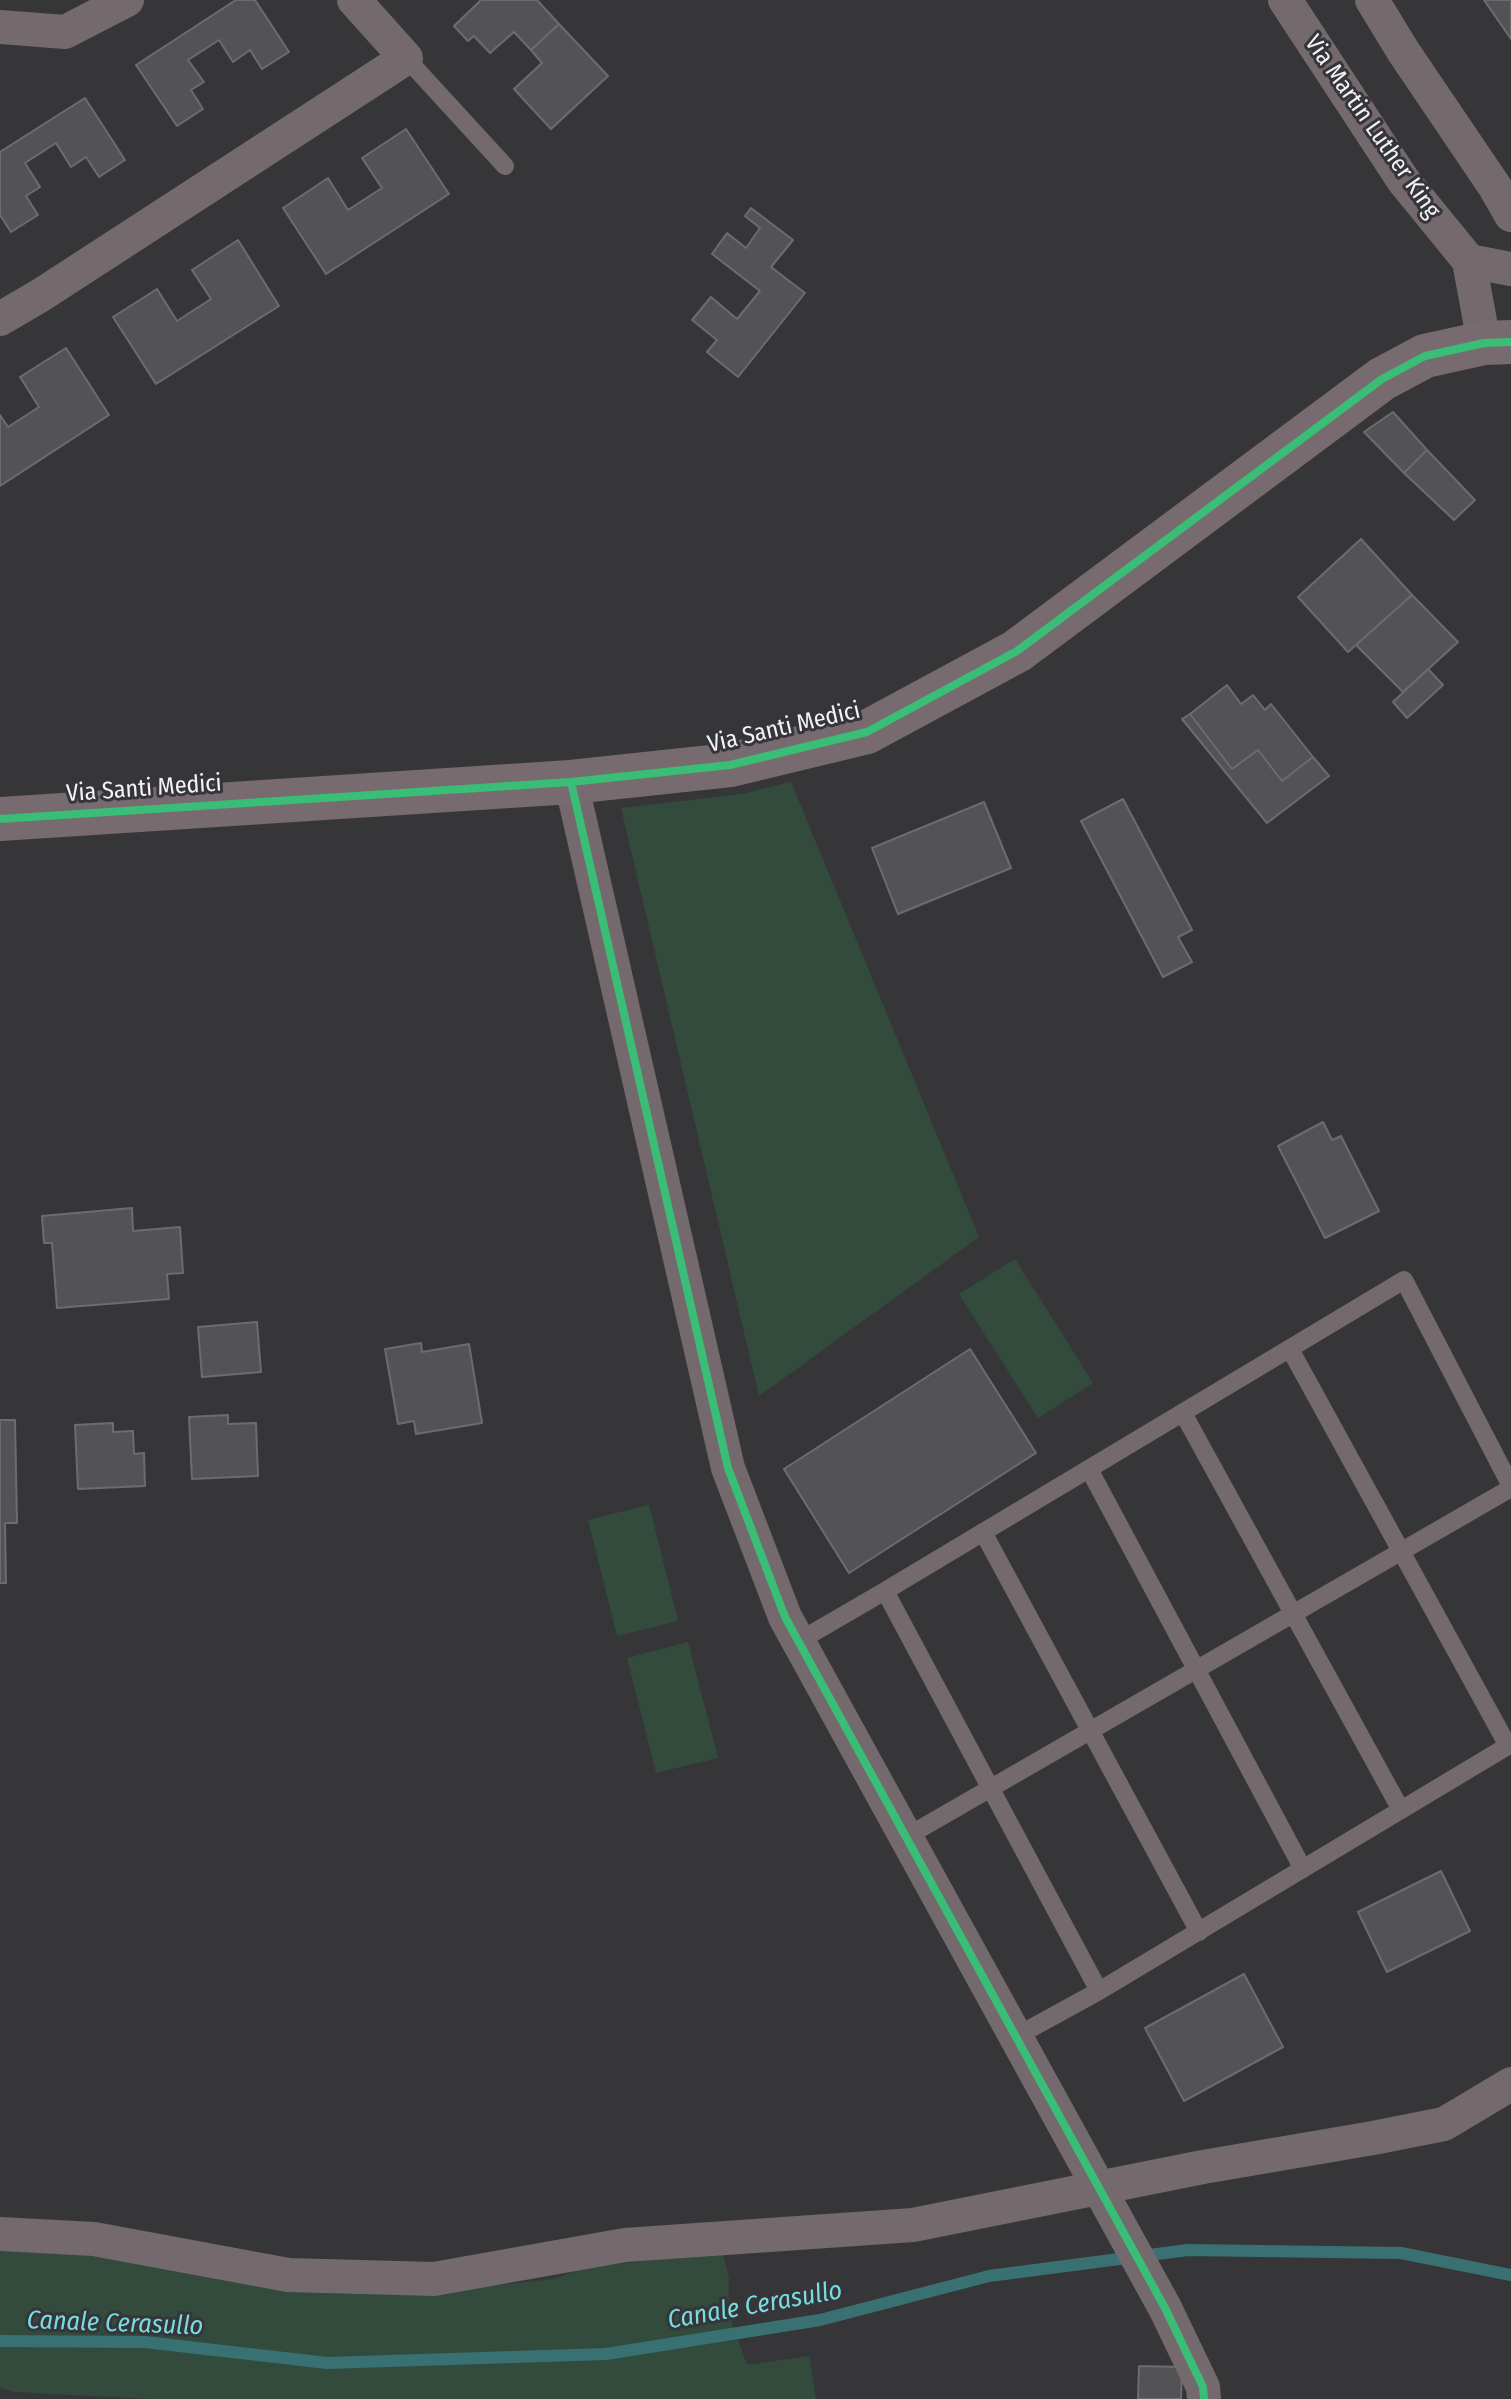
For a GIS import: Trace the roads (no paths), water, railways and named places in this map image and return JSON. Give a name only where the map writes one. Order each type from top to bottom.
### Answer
[{"type":"street","points":[[0,27],[65,32],[127,0]]},
{"type":"street","points":[[0,319],[406,58],[354,0]]},
{"type":"street","name":"Via Martin Luther King","points":[[1285,0],[1403,180],[1469,261],[1498,343]]},
{"type":"street","points":[[1372,0],[1511,215]]},
{"type":"street","points":[[1469,261],[1511,269]]},
{"type":"street","name":"Via Santi Medici","points":[[0,819],[571,782],[730,765],[867,732],[1017,651],[1382,379],[1425,356],[1498,343]]},
{"type":"street","points":[[571,782],[728,1468],[785,1617],[1165,2308],[1203,2387],[1204,2399]]},
{"type":"street","points":[[0,2234],[94,2239],[288,2275],[434,2279],[625,2245],[913,2225],[1203,2167],[1444,2124],[1511,2084]]},
{"type":"lane","points":[[406,58],[505,166]]},
{"type":"lane","points":[[799,1641],[1404,1280],[1511,1487],[906,1837]]},
{"type":"lane","points":[[1015,2037],[1099,1991],[1510,1745],[1290,1349]]},
{"type":"lane","points":[[1183,1413],[1401,1810]]},
{"type":"lane","points":[[1089,1469],[1303,1869]]},
{"type":"lane","points":[[983,1532],[1199,1932]]},
{"type":"lane","points":[[885,1591],[1099,1991]]},
{"type":"waterway","name":"Canale Cerasullo","points":[[0,2341],[145,2342],[327,2363],[606,2354],[820,2320],[989,2276],[1188,2250],[1401,2253],[1511,2275]]}]
